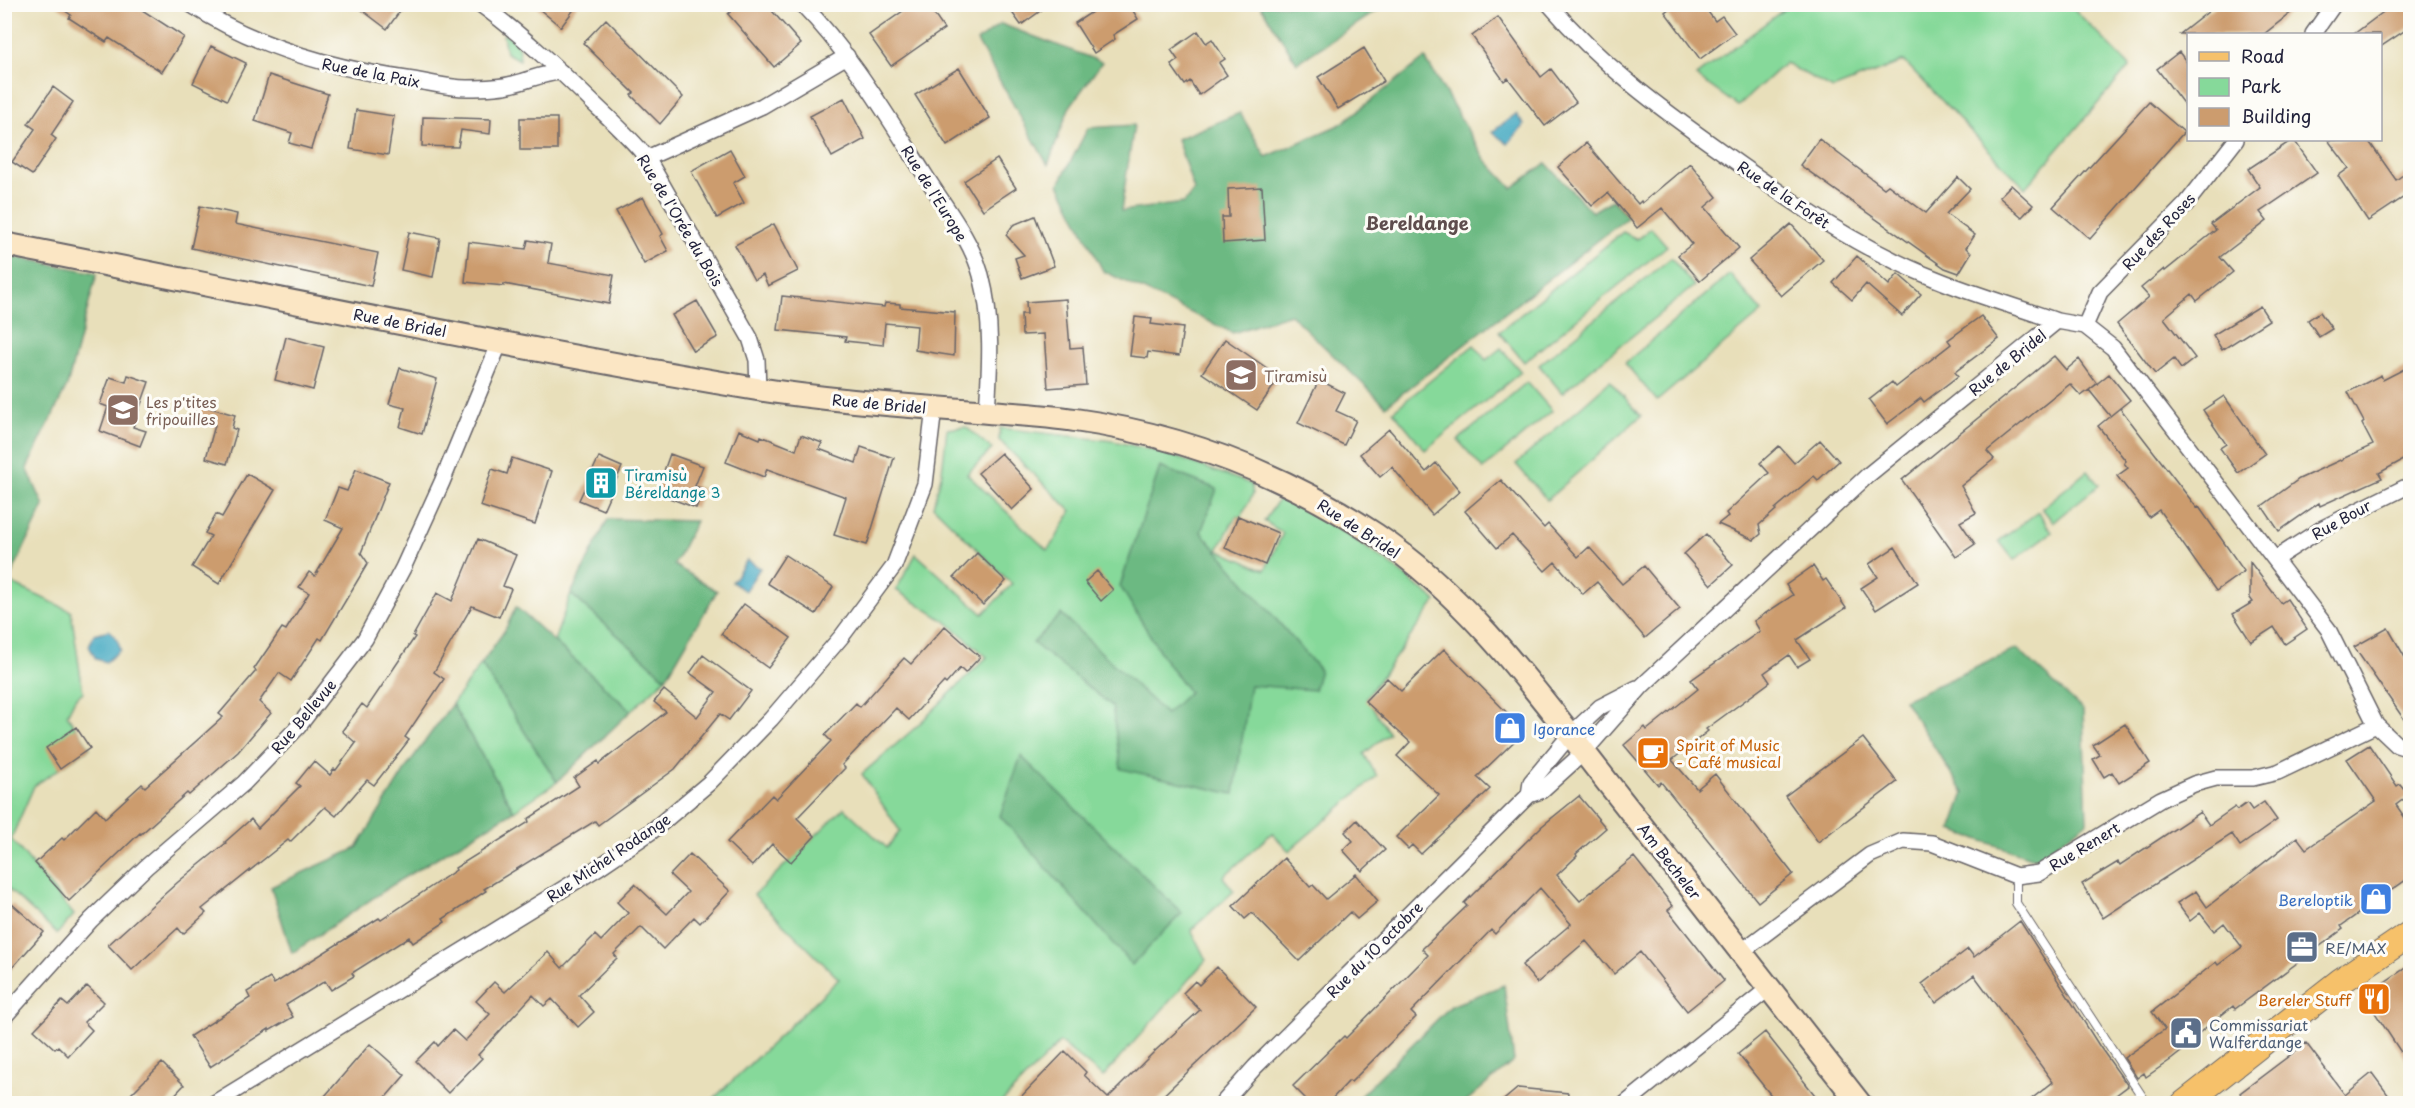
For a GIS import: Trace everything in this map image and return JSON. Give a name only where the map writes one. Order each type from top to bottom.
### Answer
[{"type":"main road","name":"Rue de Bridel","points":[[4,244],[500,342],[758,389],[861,402],[1075,420],[1162,437],[1222,456],[1273,477],[1326,504],[1379,537],[1430,577],[1479,622],[1570,735]]},
{"type":"main road","name":"Am Becheler","points":[[1570,735],[1860,1104]]},
{"type":"main road","points":[[2184,1104],[2341,981],[2410,934]]},
{"type":"street","name":"Rue de la Paix","points":[[190,4],[204,14],[272,45],[320,63],[363,73],[466,88],[511,85],[547,72],[561,72]]},
{"type":"street","name":"Rue de l'Orée du Bois","points":[[480,4],[517,32],[561,72],[647,158],[750,338],[757,360],[758,389]]},
{"type":"street","name":"Rue de l'Europe","points":[[802,4],[847,56],[963,235],[981,274],[988,309],[991,345],[987,412]]},
{"type":"street","name":"Rue de la Forêt","points":[[1549,4],[1574,33],[1644,96],[1823,223],[1935,279],[2057,321]]},
{"type":"street","points":[[2314,33],[2334,4]]},
{"type":"street","points":[[647,158],[762,106],[847,56]]},
{"type":"street","name":"Rue des Roses","points":[[2085,326],[2100,292],[2186,204],[2235,141]]},
{"type":"street","name":"Rue de Bridel","points":[[1584,752],[1642,686],[1867,476],[2057,321],[2085,326],[2114,348],[2328,629],[2376,725],[2397,745],[2410,749]]},
{"type":"street","name":"Rue Bellevue","points":[[4,1017],[91,920],[146,867],[244,783],[298,727],[365,639],[403,568],[442,482],[500,342]]},
{"type":"street","name":"Rue Michel Rodange","points":[[213,1104],[599,867],[652,831],[709,783],[771,718],[835,644],[894,566],[925,484],[934,408]]},
{"type":"street","name":"Rue Bour","points":[[2275,559],[2323,528],[2410,485]]},
{"type":"street","name":"Rue de Bridel","points":[[1570,735],[1600,707],[1642,686]]},
{"type":"street","name":"Rue Renert","points":[[2016,876],[2039,873],[2161,800],[2194,784],[2216,778],[2253,778],[2278,772],[2376,725]]},
{"type":"street","name":"Rue du 10 octobre","points":[[1529,795],[1531,782],[1570,735]]},
{"type":"street","name":"Rue du 10 octobre","points":[[1222,1104],[1255,1067],[1529,795],[1541,791],[1584,752]]},
{"type":"street","points":[[1741,952],[1870,855],[1903,841],[1932,843],[2016,876]]},
{"type":"street","points":[[1625,1104],[1769,988]]},
{"type":"lane","points":[[2016,876],[2016,903],[2147,1104]]},
{"type":"green space","points":[[1791,4],[2070,5],[2130,66],[2025,188],[1904,61],[1833,89],[1785,63],[1738,106],[1696,76]]},
{"type":"green space","points":[[1260,5],[1386,5],[1297,63]]},
{"type":"green space","points":[[1001,24],[1102,62],[1069,108],[1048,165],[977,41]]},
{"type":"green space","points":[[505,34],[517,44],[520,60],[506,53],[503,35]]},
{"type":"green space","points":[[1425,58],[1484,158],[1512,188],[1546,163],[1592,212],[1612,200],[1628,217],[1386,406],[1290,314],[1233,333],[1103,271],[1059,184],[1088,128],[1134,125],[1121,211],[1184,203],[1194,190],[1177,139],[1240,113],[1266,157],[1341,124]]},
{"type":"green space","points":[[1651,228],[1667,246],[1524,362],[1499,332],[1623,232],[1637,239]]},
{"type":"green space","points":[[5,255],[97,273],[67,386],[27,468],[44,506],[8,582],[5,580]]},
{"type":"green space","points":[[1671,258],[1694,286],[1562,393],[1539,365]]},
{"type":"green space","points":[[1730,274],[1762,312],[1657,401],[1625,363]]},
{"type":"green space","points":[[1474,345],[1486,360],[1501,348],[1521,372],[1425,450],[1393,411]]},
{"type":"green space","points":[[1610,381],[1641,416],[1547,500],[1516,464]]},
{"type":"green space","points":[[1527,382],[1552,411],[1483,469],[1458,440]]},
{"type":"green space","points":[[966,427],[992,449],[967,474],[1047,550],[1071,511],[999,440],[1000,428],[1113,441],[1165,453],[1251,484],[1253,494],[1241,517],[1236,516],[1218,550],[1265,570],[1283,533],[1264,521],[1281,496],[1345,533],[1387,562],[1436,601],[1366,698],[1389,733],[1364,754],[1377,776],[1289,851],[1272,833],[1223,877],[1234,891],[1191,930],[1206,960],[1103,1077],[1060,1042],[1001,1103],[708,1104],[839,979],[754,895],[844,808],[887,848],[900,831],[862,774],[916,727],[987,657],[948,623],[896,590],[916,554],[983,614],[1012,584],[933,506],[942,472],[947,429]]},
{"type":"green space","points":[[1160,467],[1217,489],[1201,532],[1320,670],[1314,690],[1250,685],[1234,794],[1121,769],[1112,706],[1033,643],[1061,614],[1166,714],[1189,692],[1165,660],[1120,586]]},
{"type":"green space","points":[[2087,471],[2099,485],[2053,522],[2042,508]]},
{"type":"green space","points":[[2038,512],[2052,532],[2014,560],[1999,541]]},
{"type":"green space","points":[[608,519],[696,521],[674,565],[717,591],[666,678],[571,594]]},
{"type":"green space","points":[[4,580],[71,611],[83,692],[75,699],[67,715],[90,748],[34,786],[11,839],[74,915],[57,934],[5,886]]},
{"type":"green space","points":[[571,594],[666,678],[631,711],[554,641]]},
{"type":"green space","points":[[516,607],[631,711],[557,782],[481,664],[505,630]]},
{"type":"green space","points":[[2017,649],[2083,710],[2087,822],[2036,859],[1951,830],[1964,793],[1904,700]]},
{"type":"green space","points":[[481,664],[557,782],[514,811],[452,704]]},
{"type":"green space","points":[[452,704],[514,811],[400,880],[292,953],[271,887],[357,848],[410,762]]},
{"type":"green space","points":[[1021,756],[1182,913],[1132,965],[1000,816]]},
{"type":"green space","points":[[1504,985],[1514,1061],[1464,1103],[1353,1103],[1451,1006]]},
{"type":"water","points":[[1516,114],[1524,125],[1508,144],[1492,132]]},
{"type":"water","points":[[747,560],[760,568],[745,591],[732,582]]},
{"type":"water","points":[[109,630],[118,640],[120,650],[106,662],[96,659],[89,646],[94,634]]},
{"type":"building","points":[[55,4],[133,4],[184,37],[162,72],[109,38],[106,42],[69,18],[71,15]]},
{"type":"building","points":[[354,4],[405,4],[387,29]]},
{"type":"building","points":[[533,4],[578,4],[561,27]]},
{"type":"building","points":[[739,4],[766,4],[801,44],[774,67],[728,14]]},
{"type":"building","points":[[913,4],[927,4],[944,29],[891,66],[869,35]]},
{"type":"building","points":[[1006,4],[1050,4],[1021,25]]},
{"type":"building","points":[[1087,4],[1129,4],[1138,19],[1113,35],[1115,39],[1094,53],[1075,23],[1092,12]]},
{"type":"building","points":[[1675,4],[1702,4],[1715,21],[1722,16],[1735,33],[1700,59],[1665,12]]},
{"type":"building","points":[[2218,4],[2302,4],[2265,33],[2180,34]]},
{"type":"building","points":[[2394,4],[2410,4],[2410,27],[2382,46],[2382,33],[2355,33]]},
{"type":"building","points":[[1498,17],[1541,77],[1551,69],[1576,102],[1545,126],[1508,78],[1504,81],[1472,36]]},
{"type":"building","points":[[606,19],[683,97],[660,124],[631,95],[634,93],[583,43]]},
{"type":"building","points":[[1198,31],[1206,43],[1212,39],[1225,59],[1219,63],[1227,75],[1199,95],[1190,81],[1185,85],[1171,65],[1178,60],[1171,50]]},
{"type":"building","points":[[211,46],[246,63],[227,100],[193,83]]},
{"type":"building","points":[[1364,48],[1384,81],[1338,109],[1318,77]]},
{"type":"building","points":[[2179,52],[2187,63],[2187,109],[2157,69]]},
{"type":"building","points":[[959,68],[990,118],[947,146],[915,95]]},
{"type":"building","points":[[269,75],[328,94],[311,149],[289,143],[292,133],[255,121]]},
{"type":"building","points":[[53,87],[73,102],[51,135],[56,139],[32,175],[12,162],[35,129],[28,124]]},
{"type":"building","points":[[844,98],[865,139],[832,157],[810,116]]},
{"type":"building","points":[[2149,102],[2184,132],[2090,239],[2053,207]]},
{"type":"building","points":[[356,110],[394,116],[388,155],[350,149]]},
{"type":"building","points":[[423,117],[491,119],[490,134],[461,130],[458,147],[422,146]]},
{"type":"building","points":[[520,118],[557,118],[557,150],[520,150]]},
{"type":"building","points":[[1819,139],[1884,188],[1888,185],[1926,213],[1958,177],[1970,189],[1946,214],[1975,235],[1966,248],[1971,253],[1959,273],[1945,268],[1800,165]]},
{"type":"building","points":[[2290,141],[2295,141],[2317,173],[2260,212],[2267,221],[2220,257],[2233,272],[2197,301],[2192,294],[2164,318],[2195,358],[2181,369],[2174,359],[2155,374],[2117,324],[2149,297],[2141,288],[2216,230],[2211,224],[2260,187],[2248,169]]},
{"type":"building","points":[[2329,141],[2369,141],[2396,180],[2410,170],[2410,193],[2368,221],[2338,176],[2349,168]]},
{"type":"building","points":[[1586,143],[1638,204],[1690,163],[1717,197],[1705,207],[1739,248],[1700,281],[1678,255],[1692,244],[1662,208],[1637,228],[1608,193],[1592,206],[1558,167]]},
{"type":"building","points":[[730,149],[745,176],[733,183],[744,203],[717,218],[691,171]]},
{"type":"building","points":[[997,159],[1016,188],[983,210],[964,181]]},
{"type":"building","points":[[2011,185],[2033,205],[2022,217],[1999,197]]},
{"type":"building","points":[[1262,187],[1265,240],[1223,243],[1222,217],[1229,217],[1228,189]]},
{"type":"building","points":[[643,197],[663,234],[660,236],[668,251],[644,264],[616,211]]},
{"type":"building","points":[[200,206],[237,214],[235,224],[378,253],[371,286],[191,248]]},
{"type":"building","points":[[1035,216],[1054,266],[1022,278],[1015,258],[1024,255],[1006,235],[1013,225]]},
{"type":"building","points":[[774,224],[798,271],[768,286],[763,275],[754,280],[735,245]]},
{"type":"building","points":[[1791,224],[1823,260],[1781,296],[1749,260]]},
{"type":"building","points":[[409,232],[440,238],[433,277],[401,270]]},
{"type":"building","points":[[528,240],[551,244],[548,263],[614,275],[609,304],[504,284],[504,286],[465,282],[469,242],[526,249]]},
{"type":"building","points":[[1857,256],[1889,285],[1898,274],[1921,294],[1902,316],[1866,284],[1852,300],[1833,283]]},
{"type":"building","points":[[782,296],[884,307],[885,303],[900,304],[900,307],[955,312],[954,356],[915,350],[917,326],[885,323],[883,345],[845,341],[846,337],[778,330]]},
{"type":"building","points":[[1066,299],[1070,348],[1083,347],[1086,385],[1048,388],[1044,334],[1022,335],[1021,314],[1027,314],[1026,302]]},
{"type":"building","points":[[697,301],[718,337],[693,351],[672,315]]},
{"type":"building","points":[[2260,306],[2269,320],[2222,350],[2213,335]]},
{"type":"building","points":[[2320,312],[2332,329],[2319,337],[2308,320]]},
{"type":"building","points":[[1981,316],[1999,339],[1955,372],[1958,376],[1924,402],[1921,398],[1887,424],[1869,400],[1892,382],[1896,387],[1951,344],[1948,340]]},
{"type":"building","points":[[1135,317],[1152,319],[1151,324],[1183,328],[1179,356],[1148,352],[1147,358],[1130,356]]},
{"type":"building","points":[[286,337],[324,347],[313,390],[275,380]]},
{"type":"building","name":"Tiramisù","points":[[1225,339],[1280,377],[1257,410],[1202,373]]},
{"type":"building","points":[[2054,356],[2066,370],[2079,359],[2097,384],[2081,396],[2070,384],[1987,451],[1994,459],[1961,486],[1976,513],[1960,522],[1975,544],[1956,557],[1902,480]]},
{"type":"building","points":[[2410,366],[2410,456],[2379,473],[2382,478],[2320,506],[2319,503],[2279,531],[2262,506],[2299,479],[2373,445],[2348,392],[2381,375],[2383,380]]},
{"type":"building","points":[[400,368],[437,379],[422,434],[400,427],[405,408],[389,404]]},
{"type":"building","points":[[2109,374],[2130,400],[2110,416],[2089,390]]},
{"type":"building","name":"Les p'tites fripouilles","points":[[128,375],[149,382],[133,427],[146,431],[140,446],[100,431],[108,407],[100,404],[110,377],[126,382]]},
{"type":"building","points":[[1319,380],[1345,393],[1336,411],[1356,420],[1344,445],[1298,423]]},
{"type":"building","points":[[2224,396],[2265,454],[2238,473],[2220,448],[2226,444],[2203,410]]},
{"type":"building","points":[[197,404],[235,415],[232,428],[237,430],[227,464],[206,458],[215,425],[193,419]]},
{"type":"building","points":[[2120,408],[2197,508],[2199,507],[2244,571],[2216,591],[2159,510],[2149,517],[2117,476],[2128,468],[2124,463],[2126,461],[2098,426]]},
{"type":"building","points":[[1389,429],[1426,472],[1436,463],[1460,491],[1432,515],[1392,467],[1380,477],[1360,454]]},
{"type":"building","points":[[739,430],[796,450],[801,435],[822,443],[819,449],[856,463],[861,447],[894,458],[867,545],[834,535],[846,497],[767,469],[764,477],[726,462]]},
{"type":"building","points":[[1820,440],[1839,461],[1818,480],[1814,476],[1775,509],[1759,525],[1761,534],[1754,540],[1718,524],[1728,516],[1726,513],[1769,473],[1760,463],[1779,446],[1794,463]]},
{"type":"building","points":[[1001,453],[1034,489],[1012,510],[978,473]]},
{"type":"building","points":[[670,454],[703,466],[695,486],[703,489],[696,508],[656,493]]},
{"type":"building","name":"Tiramisù Béreldange 3","points":[[599,457],[622,467],[603,510],[579,500]]},
{"type":"building","points":[[512,458],[552,471],[535,524],[480,506],[492,469],[507,474]]},
{"type":"building","points":[[356,469],[389,482],[361,553],[368,563],[322,640],[319,638],[291,681],[279,673],[259,702],[271,713],[238,752],[189,795],[187,793],[140,833],[69,901],[35,863],[62,838],[64,840],[96,808],[105,818],[142,784],[145,787],[223,717],[219,714],[256,671],[254,669],[282,628],[286,630],[309,593],[299,587],[309,572],[315,576],[343,528],[325,520],[338,488],[347,491]]},
{"type":"building","points":[[247,474],[275,490],[219,584],[192,567],[211,536],[205,533],[216,514],[222,517]]},
{"type":"building","points":[[1501,480],[1544,528],[1548,524],[1578,557],[1589,547],[1622,584],[1644,566],[1680,609],[1645,638],[1597,582],[1583,594],[1555,562],[1545,571],[1512,535],[1497,548],[1465,511]]},
{"type":"building","points":[[1238,516],[1278,533],[1265,565],[1225,548]]},
{"type":"building","points":[[1706,534],[1733,565],[1711,585],[1684,554]]},
{"type":"building","points":[[478,539],[516,555],[503,586],[511,589],[499,617],[472,606],[434,672],[444,679],[405,737],[409,740],[374,785],[367,780],[336,816],[325,807],[290,842],[288,840],[202,909],[206,913],[183,934],[178,928],[132,970],[108,945],[251,819],[258,828],[300,786],[296,783],[314,761],[330,775],[334,769],[336,770],[356,743],[342,731],[362,704],[367,708],[415,637],[413,636],[437,593],[452,601]]},
{"type":"building","points":[[1895,547],[1918,583],[1876,610],[1861,588],[1878,577],[1869,564]]},
{"type":"building","points":[[977,553],[1006,581],[983,605],[954,577]]},
{"type":"building","points":[[785,555],[833,587],[816,614],[767,583]]},
{"type":"building","points":[[2250,562],[2281,603],[2287,599],[2307,629],[2285,644],[2274,627],[2251,642],[2233,614],[2253,602],[2250,598]]},
{"type":"building","points":[[1813,566],[1823,581],[1826,579],[1846,608],[1797,640],[1810,659],[1797,667],[1789,655],[1764,673],[1770,682],[1706,729],[1708,731],[1672,760],[1697,789],[1715,774],[1793,874],[1758,902],[1661,782],[1658,785],[1624,745],[1645,727],[1647,730],[1698,689],[1691,680],[1760,631],[1754,621],[1793,595],[1786,585]]},
{"type":"building","points":[[1097,571],[1113,590],[1101,601],[1085,582]]},
{"type":"building","points":[[744,604],[791,638],[768,668],[721,634]]},
{"type":"building","points":[[945,626],[980,657],[965,673],[960,668],[946,684],[944,682],[909,720],[896,708],[842,765],[845,768],[797,818],[815,836],[791,862],[772,844],[752,866],[727,842],[772,795],[776,799],[831,741],[825,735],[856,703],[860,707],[904,658],[911,664]]},
{"type":"building","points":[[2388,628],[2410,666],[2410,728],[2354,647]]},
{"type":"building","points":[[1444,649],[1525,731],[1477,777],[1490,789],[1421,854],[1412,845],[1408,849],[1396,837],[1439,795],[1397,756],[1410,742],[1365,701],[1387,678],[1401,691]]},
{"type":"building","points":[[703,655],[751,691],[729,720],[720,714],[675,769],[598,825],[595,821],[484,889],[486,891],[443,919],[445,922],[413,943],[409,937],[352,973],[354,976],[331,990],[325,981],[286,1005],[293,1017],[269,1031],[269,1029],[210,1067],[190,1036],[250,998],[247,992],[270,978],[274,984],[379,918],[381,920],[579,786],[574,778],[598,761],[599,764],[666,712],[654,702],[664,690],[697,717],[716,692],[690,673]]},
{"type":"building","points":[[2125,724],[2150,763],[2119,783],[2112,772],[2104,777],[2093,759],[2100,755],[2093,745]]},
{"type":"building","points":[[76,727],[90,748],[60,769],[46,748]]},
{"type":"building","points":[[1863,738],[1897,782],[1818,842],[1785,796]]},
{"type":"building","points":[[2369,745],[2397,786],[2400,784],[2409,795],[2396,805],[2410,825],[2410,877],[2341,926],[2343,929],[2235,1009],[2233,1006],[2189,1041],[2191,1044],[2172,1059],[2146,1077],[2144,1073],[2137,1078],[2124,1058],[2165,1029],[2152,1012],[2216,962],[2218,965],[2242,947],[2224,923],[2214,931],[2200,913],[2190,921],[2177,903],[2196,891],[2207,907],[2297,837],[2306,849],[2376,801],[2347,759]]},
{"type":"building","points":[[1579,796],[1606,828],[1576,854],[1577,856],[1557,875],[1580,901],[1634,857],[1673,906],[1668,910],[1724,981],[1687,1011],[1640,952],[1614,974],[1586,941],[1537,983],[1522,965],[1571,924],[1540,888],[1495,934],[1491,930],[1411,1012],[1416,1017],[1351,1082],[1349,1081],[1327,1104],[1311,1104],[1293,1086],[1344,1036],[1346,1038],[1428,955],[1422,949],[1467,906],[1464,903],[1542,826]]},
{"type":"building","points":[[2264,802],[2277,820],[2240,846],[2232,834],[2103,918],[2082,884],[2118,862],[2120,865],[2200,812],[2209,825],[2235,807],[2237,810],[2247,803],[2252,810]]},
{"type":"building","points":[[1357,820],[1385,850],[1362,871],[1343,850],[1353,841],[1345,832]]},
{"type":"building","points":[[690,854],[730,891],[700,923],[694,917],[663,949],[641,927],[614,954],[617,958],[579,995],[594,1012],[578,1027],[552,999],[544,1006],[533,995],[478,1055],[482,1058],[448,1093],[416,1061],[435,1042],[438,1046],[453,1030],[465,1041],[490,1014],[476,1001],[494,982],[505,992],[548,952],[562,968],[595,935],[601,941],[628,913],[617,902],[635,884],[667,914],[688,892],[670,875]]},
{"type":"building","points":[[1284,858],[1310,887],[1313,885],[1326,899],[1356,874],[1378,901],[1357,919],[1350,912],[1299,961],[1252,913],[1245,919],[1233,906]]},
{"type":"building","points":[[12,904],[44,932],[4,977],[4,913]]},
{"type":"building","points":[[2020,921],[2100,1047],[2128,1086],[2104,1104],[2025,1104],[2053,1082],[1974,975],[1936,1003],[1922,984],[1968,949],[1974,957]]},
{"type":"building","points":[[2410,965],[2410,1066],[2364,996]]},
{"type":"building","points":[[1217,967],[1256,1007],[1154,1104],[1014,1104],[1065,1051],[1086,1072],[1084,1075],[1108,1098],[1200,1010],[1183,993],[1195,981],[1199,985]]},
{"type":"building","points":[[87,986],[104,1002],[84,1022],[92,1030],[68,1056],[58,1046],[55,1049],[34,1030],[62,1001],[68,1006]]},
{"type":"building","points":[[1765,1032],[1822,1104],[1778,1104],[1738,1054]]},
{"type":"building","points":[[2306,1043],[2345,1095],[2372,1073],[2395,1104],[2248,1104],[2240,1093]]},
{"type":"building","points":[[370,1044],[405,1075],[380,1104],[318,1104]]},
{"type":"building","points":[[162,1063],[184,1085],[166,1104],[139,1104],[130,1095]]},
{"type":"building","points":[[1518,1088],[1568,1093],[1567,1104],[1499,1104]]},
{"type":"place","name":"Tiramisù","points":[[1241,375]]},
{"type":"place","name":"Les p'tites fripouilles","points":[[123,410]]},
{"type":"place","name":"Tiramisù Béreldange 3","points":[[601,483]]},
{"type":"place","name":"Igorance","points":[[1510,728]]},
{"type":"place","name":"Spirit of Music - Café musical","points":[[1653,753]]},
{"type":"place","name":"Bereloptik","points":[[2376,899]]},
{"type":"place","name":"RE/MAX","points":[[2302,947]]},
{"type":"place","name":"Bereler Stuff","points":[[2374,999]]},
{"type":"place","name":"Commissariat Walferdange","points":[[2186,1033]]},
{"type":"district","name":"Bereldange","points":[[1417,222]]}]
